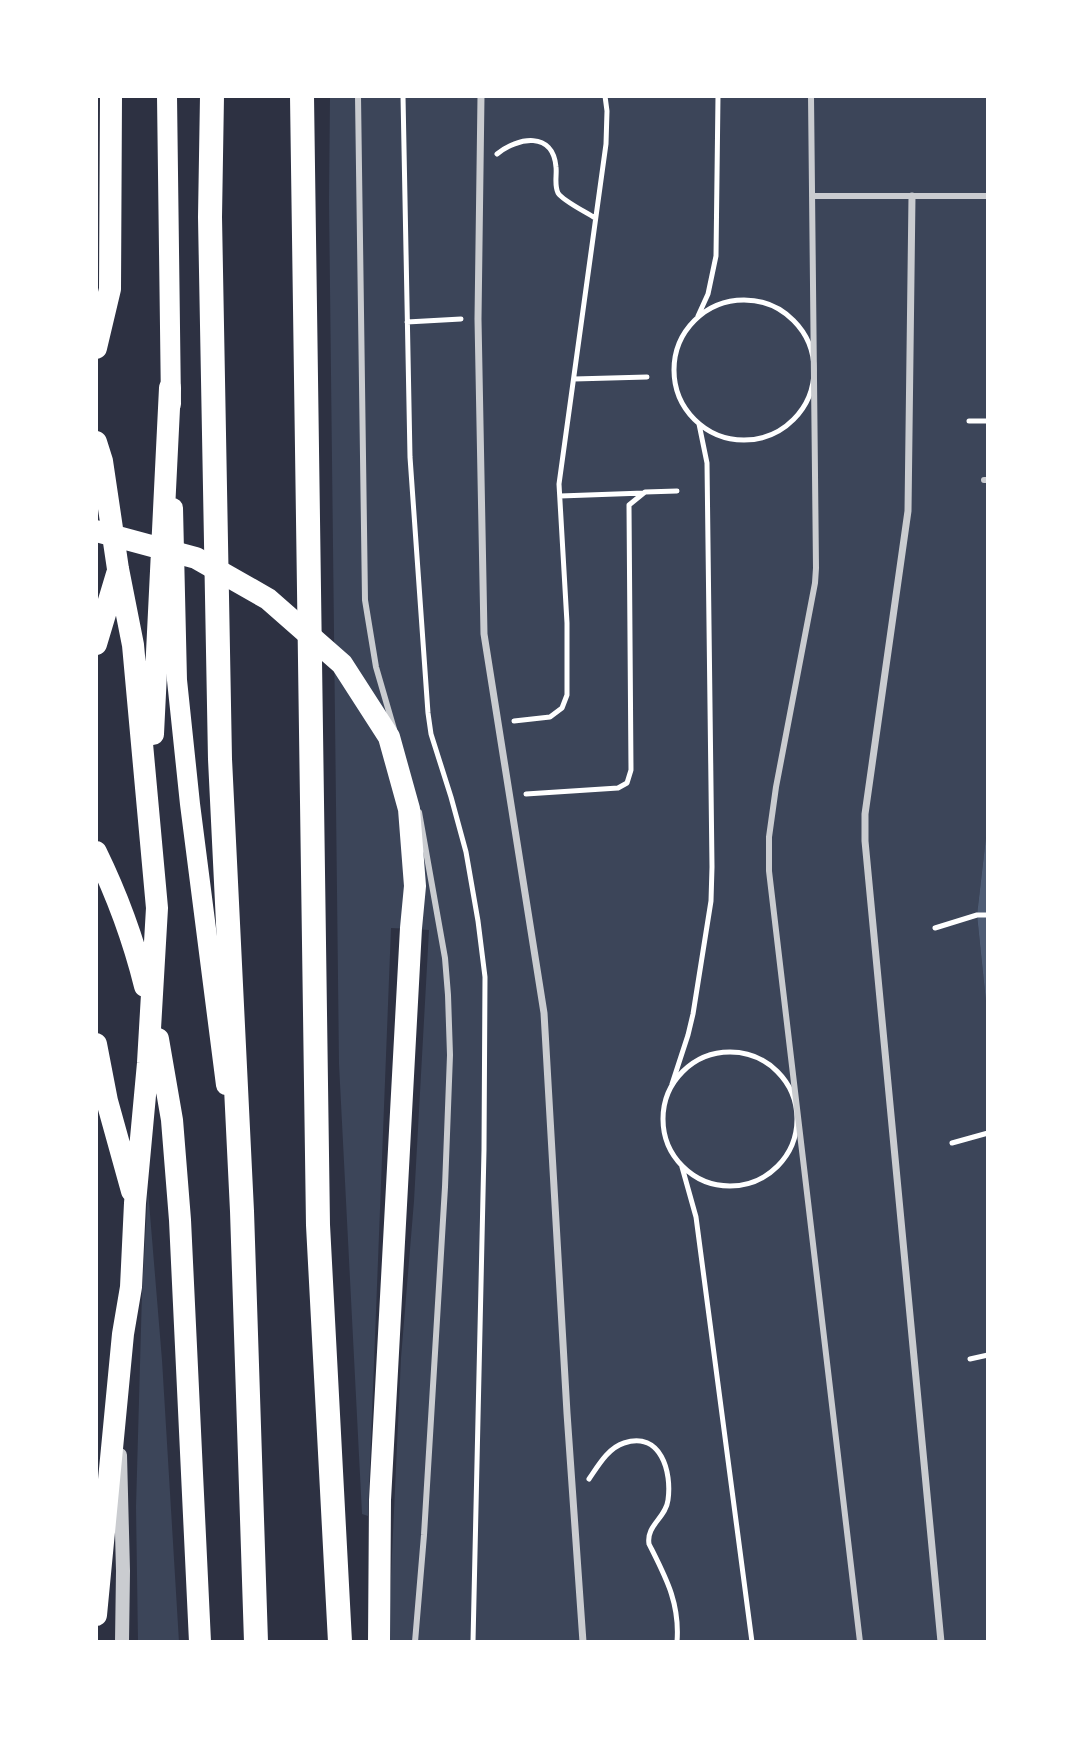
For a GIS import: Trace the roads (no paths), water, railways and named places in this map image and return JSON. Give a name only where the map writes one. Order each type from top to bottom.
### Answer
[{"type":"highway","points":[[96,348],[110,289],[111,96]]},
{"type":"highway","points":[[212,96],[210,217],[220,759],[242,1211],[256,1642]]},
{"type":"highway","points":[[302,96],[318,1225],[340,1642]]},
{"type":"highway","points":[[96,1615],[123,1334],[131,1287],[148,1063],[157,908],[152,745],[170,388]]},
{"type":"highway","points":[[96,442],[102,461],[133,645],[157,908]]},
{"type":"highway","points":[[96,531],[196,558],[268,599],[342,664],[389,737],[409,809],[415,886],[380,1500],[379,1642]]},
{"type":"highway","points":[[96,644],[118,569]]},
{"type":"highway","points":[[96,852],[117,895],[139,962],[159,1042],[172,1120],[180,1220],[200,1642]]},
{"type":"highway","points":[[96,1044],[107,1101],[135,1203]]},
{"type":"main road","points":[[167,96],[177,680],[242,1211]]},
{"type":"street","points":[[481,96],[478,319],[484,634],[544,1013],[583,1642]]},
{"type":"street","points":[[912,196],[908,511],[865,814],[865,841],[941,1642]]},
{"type":"street","points":[[122,1642],[120,1449],[131,1287]]},
{"type":"lane","points":[[358,96],[365,600],[376,667],[402,751]]},
{"type":"lane","points":[[811,96],[817,547],[815,583],[769,837],[769,871],[860,1642]]},
{"type":"lane","points":[[812,196],[988,196]]},
{"type":"lane","points":[[415,1642],[445,1187],[450,1055],[445,958],[418,809]]}]
